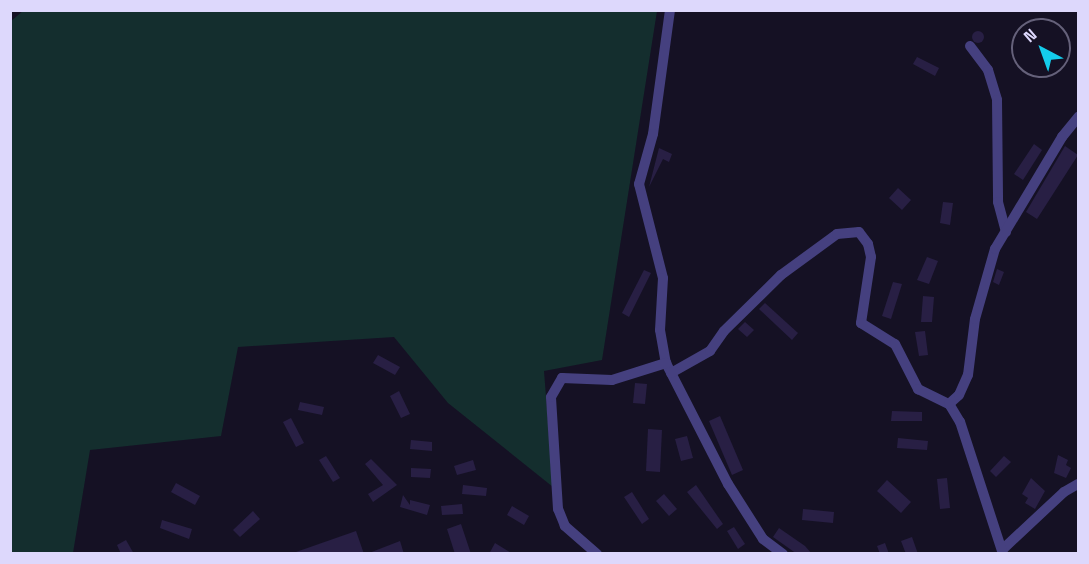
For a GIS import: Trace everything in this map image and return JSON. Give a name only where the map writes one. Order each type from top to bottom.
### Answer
[{"type":"street","points":[[670,10],[653,134],[639,184],[663,278],[660,330],[666,363],[728,484],[763,539],[783,554]]},
{"type":"street","points":[[970,46],[988,70],[997,100],[998,202],[1006,232]]},
{"type":"street","points":[[949,404],[959,395],[968,375],[975,320],[995,249],[1078,117]]},
{"type":"street","points":[[671,373],[710,351],[724,331],[781,275],[837,234],[859,232],[868,244],[872,257],[861,323],[895,344],[918,388],[949,404],[960,422],[1003,551],[1064,492],[1078,484]]},
{"type":"street","points":[[597,554],[565,526],[558,509],[551,397],[562,378],[612,380],[666,363]]},
{"type":"green space","points":[[24,10],[657,11],[602,360],[544,371],[553,487],[448,403],[394,337],[238,347],[221,436],[90,450],[73,553],[11,553],[10,22]]},
{"type":"building","points":[[980,31],[983,32],[983,42],[976,43],[973,42],[972,35],[973,32]]},
{"type":"building","points":[[917,57],[939,68],[935,76],[913,64]]},
{"type":"building","points":[[1034,144],[1042,150],[1023,180],[1014,174]]},
{"type":"building","points":[[1065,146],[1078,155],[1037,219],[1026,212]]},
{"type":"building","points":[[659,148],[672,154],[669,162],[663,159],[649,187]]},
{"type":"building","points":[[898,188],[911,200],[902,210],[889,198]]},
{"type":"building","points":[[943,202],[953,203],[950,225],[940,223]]},
{"type":"building","points":[[927,257],[938,261],[929,284],[917,280]]},
{"type":"building","points":[[997,269],[1004,272],[999,285],[993,282]]},
{"type":"building","points":[[644,270],[651,273],[629,317],[622,313]]},
{"type":"building","points":[[893,282],[902,284],[891,319],[882,316]]},
{"type":"building","points":[[923,296],[934,297],[932,322],[921,322]]},
{"type":"building","points":[[765,303],[798,333],[792,340],[759,309]]},
{"type":"building","points":[[745,322],[754,330],[747,337],[738,329]]},
{"type":"building","points":[[925,331],[928,355],[919,356],[915,332]]},
{"type":"building","points":[[378,355],[400,367],[395,375],[373,363]]},
{"type":"building","points":[[635,383],[647,384],[645,404],[633,403]]},
{"type":"building","points":[[399,391],[410,414],[401,418],[390,396]]},
{"type":"building","points":[[300,402],[324,407],[322,415],[298,410]]},
{"type":"building","points":[[892,411],[922,412],[922,421],[891,421]]},
{"type":"building","points":[[720,416],[743,470],[732,475],[709,421]]},
{"type":"building","points":[[291,418],[304,443],[296,447],[283,422]]},
{"type":"building","points":[[648,429],[662,430],[660,472],[646,471]]},
{"type":"building","points":[[687,436],[693,458],[681,461],[675,439]]},
{"type":"building","points":[[898,438],[928,441],[927,450],[897,448]]},
{"type":"building","points":[[411,440],[432,442],[432,451],[410,449]]},
{"type":"building","points":[[1058,455],[1068,460],[1066,465],[1071,468],[1066,478],[1054,473]]},
{"type":"building","points":[[326,456],[340,478],[333,482],[319,460]]},
{"type":"building","points":[[1004,456],[1011,462],[996,477],[990,471]]},
{"type":"building","points":[[371,459],[397,485],[373,502],[368,494],[383,485],[365,464]]},
{"type":"building","points":[[473,460],[476,470],[457,475],[454,466]]},
{"type":"building","points":[[411,468],[431,469],[430,478],[411,477]]},
{"type":"building","points":[[947,478],[950,508],[940,509],[937,479]]},
{"type":"building","points":[[1031,478],[1045,491],[1035,509],[1025,503],[1028,498],[1022,494]]},
{"type":"building","points":[[887,480],[911,502],[901,513],[877,491]]},
{"type":"building","points":[[176,483],[200,496],[195,505],[171,492]]},
{"type":"building","points":[[463,485],[487,488],[486,496],[462,494]]},
{"type":"building","points":[[696,485],[723,524],[717,529],[687,492]]},
{"type":"building","points":[[632,492],[649,519],[642,524],[624,497]]},
{"type":"building","points":[[664,494],[677,509],[669,516],[656,501]]},
{"type":"building","points":[[403,495],[410,505],[410,500],[430,505],[427,515],[400,507]]},
{"type":"building","points":[[462,504],[463,514],[442,515],[441,506]]},
{"type":"building","points":[[512,506],[529,516],[524,525],[507,515]]},
{"type":"building","points":[[803,509],[834,512],[833,523],[802,520]]},
{"type":"building","points":[[253,511],[260,519],[240,537],[233,530]]},
{"type":"building","points":[[162,520],[192,529],[189,539],[160,528]]},
{"type":"building","points":[[461,524],[471,554],[455,554],[447,529]]},
{"type":"building","points":[[734,527],[745,544],[738,549],[727,531]]},
{"type":"building","points":[[779,528],[805,546],[812,554],[797,554],[773,537]]},
{"type":"building","points":[[356,531],[364,554],[297,554],[296,552]]},
{"type":"building","points":[[912,537],[918,554],[906,554],[901,541]]},
{"type":"building","points":[[126,540],[134,554],[121,554],[117,545]]},
{"type":"building","points":[[400,541],[404,554],[369,554],[369,553]]},
{"type":"building","points":[[495,543],[513,554],[489,554]]},
{"type":"building","points":[[885,543],[889,554],[880,554],[877,546]]}]
